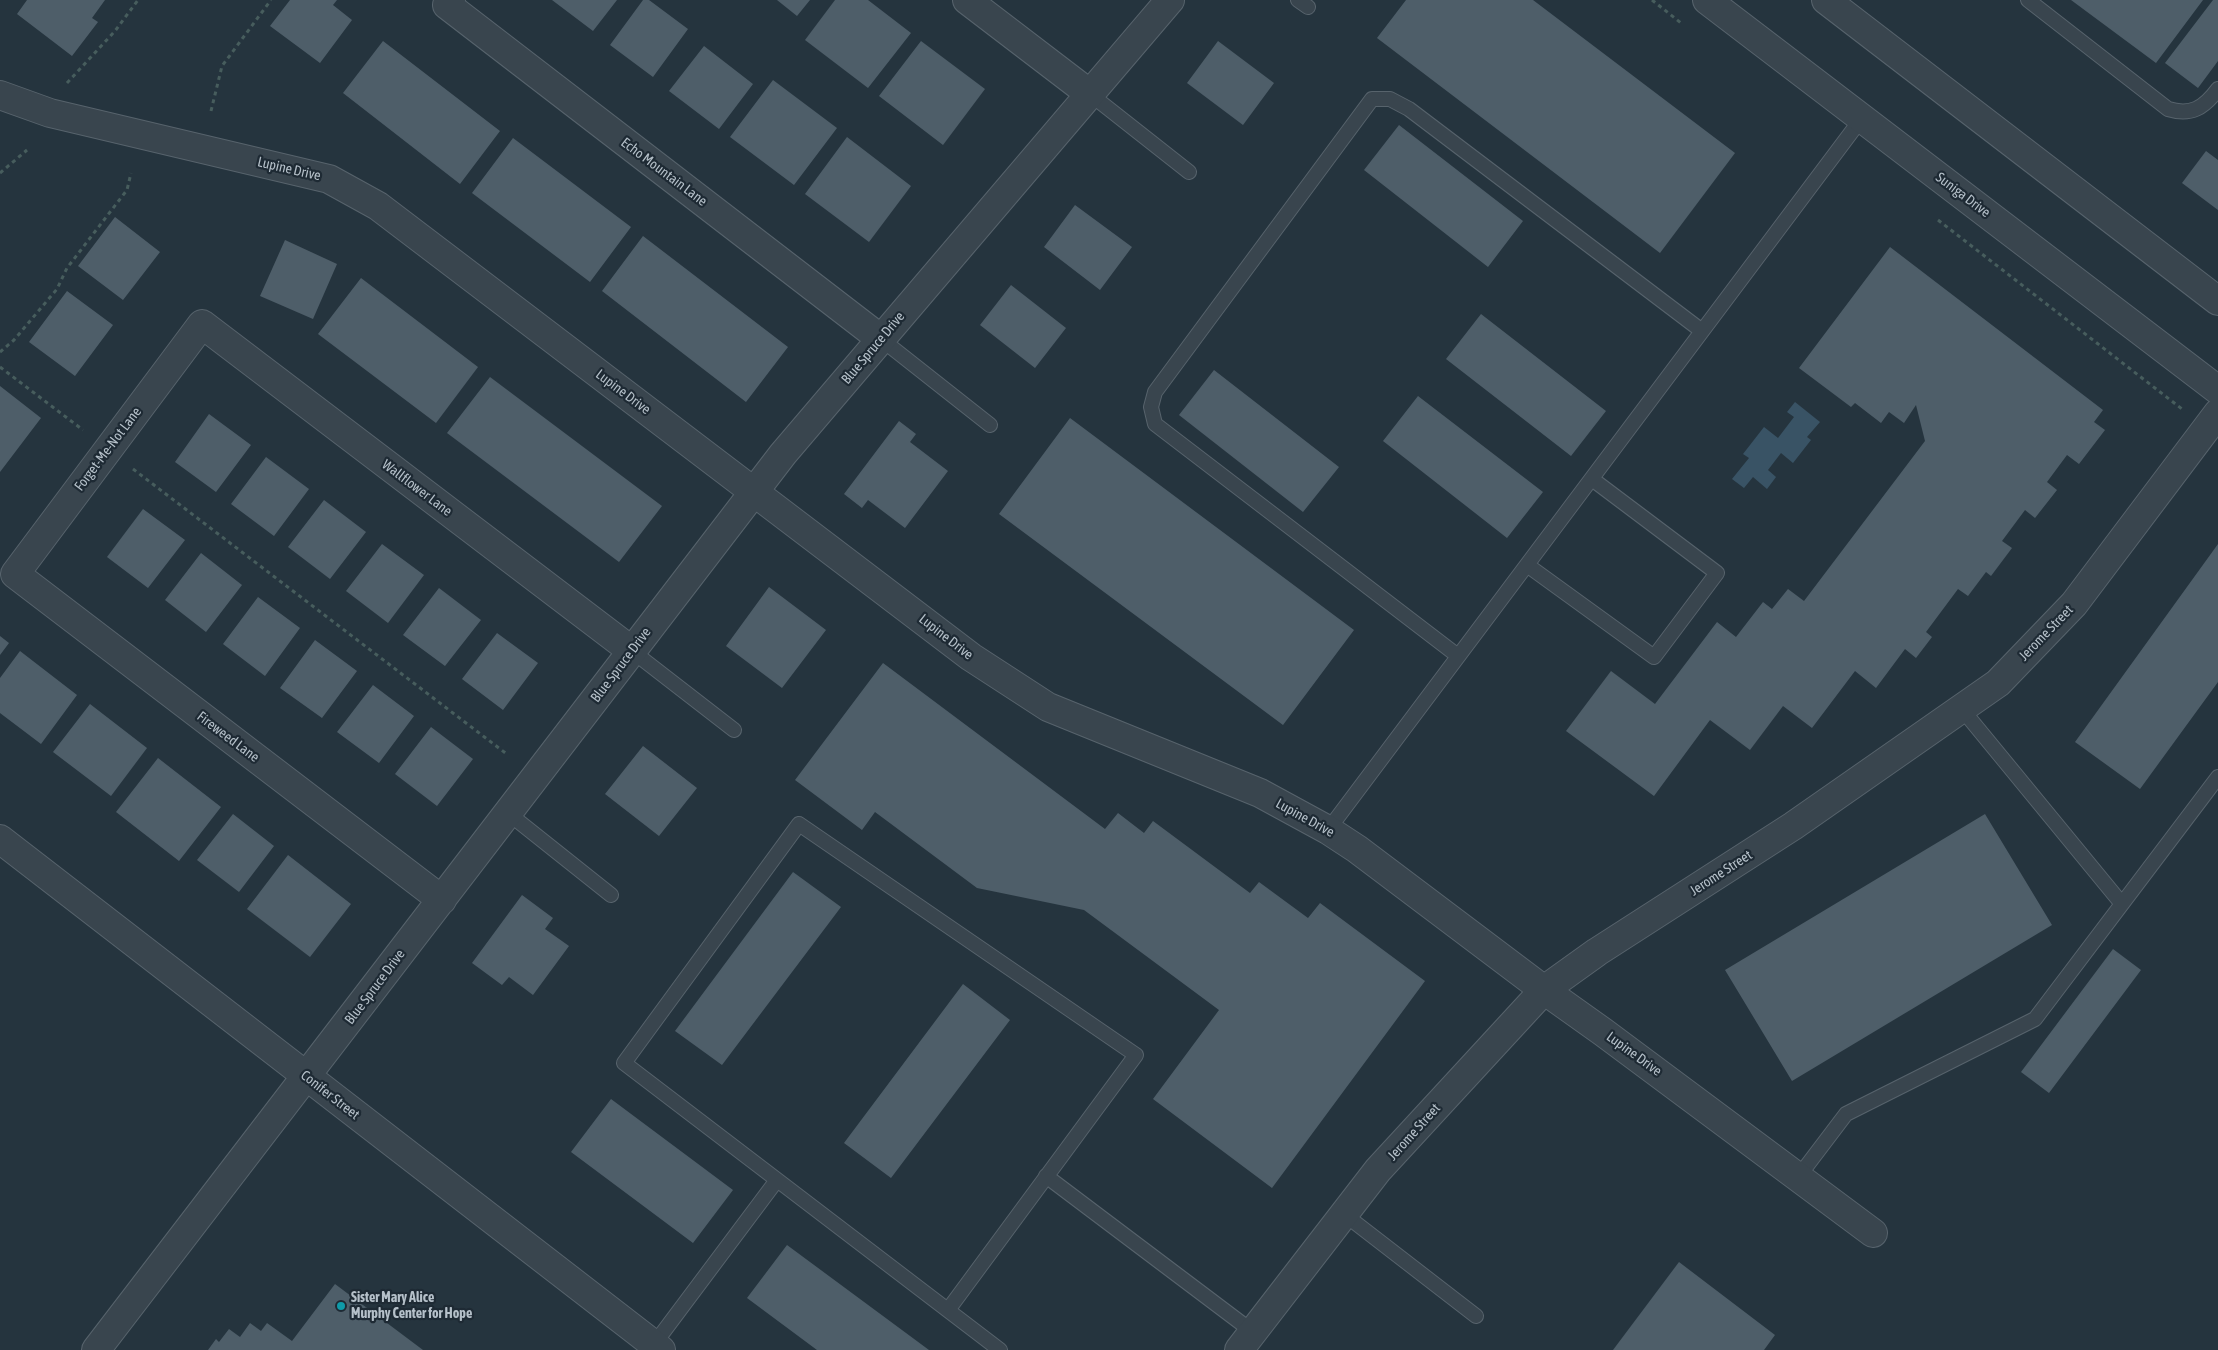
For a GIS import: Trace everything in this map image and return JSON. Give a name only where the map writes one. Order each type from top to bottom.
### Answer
[{"type":"street","points":[[967,0],[1090,94]]},
{"type":"street","name":"Blue Spruce Drive","points":[[96,1350],[754,492],[881,338],[1170,0]]},
{"type":"street","name":"Suniga Drive","points":[[1707,0],[2218,390]]},
{"type":"street","points":[[1826,0],[2218,300]]},
{"type":"street","name":"Echo Mountain Lane","points":[[449,3],[881,338]]},
{"type":"street","name":"Lupine Drive","points":[[0,95],[50,113],[329,179],[378,206],[971,657],[1048,706],[1260,793],[1328,830],[1357,849],[1544,990],[1799,1176],[1873,1233]]},
{"type":"street","name":"Forget-Me-Not Lane","points":[[14,574],[202,324]]},
{"type":"street","name":"Wallflower Lane","points":[[202,324],[632,651]]},
{"type":"street","name":"Jerome Street","points":[[1246,1341],[1378,1170],[1544,990],[1597,952],[1793,826],[1998,683],[2074,604],[2212,421]]},
{"type":"street","name":"Fireweed Lane","points":[[14,574],[442,900]]},
{"type":"street","name":"Conifer Street","points":[[0,839],[655,1348]]},
{"type":"lane","points":[[2028,0],[2168,109],[2180,113],[2196,110],[2210,100],[2218,90]]},
{"type":"lane","points":[[1090,94],[1189,172]]},
{"type":"lane","points":[[1458,656],[1155,424],[1151,407],[1155,392],[1372,99],[1390,98],[1409,109],[1702,331]]},
{"type":"lane","points":[[1328,830],[1862,118]]},
{"type":"lane","points":[[881,338],[990,425]]},
{"type":"lane","points":[[1527,565],[1654,657],[1717,573],[1592,478]]},
{"type":"lane","points":[[632,651],[734,730]]},
{"type":"lane","points":[[1961,708],[2122,904]]},
{"type":"lane","points":[[1799,1176],[1846,1114],[2035,1019],[2218,777]]},
{"type":"lane","points":[[508,813],[611,894]]},
{"type":"lane","points":[[948,1310],[1136,1055],[799,824],[624,1063],[1000,1350]]},
{"type":"lane","points":[[1046,1176],[1246,1341]]},
{"type":"lane","points":[[655,1348],[777,1180]]},
{"type":"lane","points":[[1344,1214],[1476,1316]]},
{"type":"path","points":[[67,83],[115,31],[138,0]]},
{"type":"path","points":[[211,111],[222,66],[271,0]]},
{"type":"path","points":[[1652,0],[1684,24]]},
{"type":"path","points":[[0,174],[27,150]]},
{"type":"path","points":[[0,352],[14,340],[57,289],[67,268],[127,190],[131,174]]},
{"type":"path","points":[[1937,220],[2212,421]]},
{"type":"path","points":[[0,367],[82,429]]},
{"type":"path","points":[[129,465],[508,755]]},
{"type":"water","points":[[1795,402],[1820,422],[1807,437],[1811,440],[1793,463],[1781,453],[1768,470],[1776,477],[1767,489],[1753,477],[1744,488],[1732,479],[1749,458],[1743,454],[1764,427],[1778,438],[1794,417],[1787,412]]},
{"type":"building","points":[[27,0],[105,0],[92,18],[98,22],[72,56],[17,14]]},
{"type":"building","points":[[290,0],[337,0],[333,5],[352,20],[320,63],[270,26]]},
{"type":"building","points":[[552,0],[617,0],[593,31]]},
{"type":"building","points":[[643,0],[649,0],[688,29],[653,77],[610,45]]},
{"type":"building","points":[[777,0],[810,0],[797,16]]},
{"type":"building","points":[[835,0],[868,0],[911,33],[868,88],[805,40]]},
{"type":"building","points":[[1406,0],[1533,0],[1735,153],[1660,253],[1377,38]]},
{"type":"building","points":[[2071,0],[2203,0],[2156,63]]},
{"type":"building","points":[[2213,0],[2218,0],[2218,61],[2198,88],[2165,63]]},
{"type":"building","points":[[383,41],[500,131],[460,184],[343,93]]},
{"type":"building","points":[[921,41],[985,89],[943,145],[879,96]]},
{"type":"building","points":[[1218,41],[1274,83],[1243,125],[1187,83]]},
{"type":"building","points":[[704,46],[753,84],[719,129],[669,91]]},
{"type":"building","points":[[773,80],[837,128],[794,185],[730,137]]},
{"type":"building","points":[[1399,125],[1523,221],[1488,267],[1364,170]]},
{"type":"building","points":[[847,137],[911,186],[869,242],[805,194]]},
{"type":"building","points":[[513,138],[631,227],[590,282],[472,193]]},
{"type":"building","points":[[2206,151],[2218,160],[2218,210],[2182,183]]},
{"type":"building","points":[[1075,205],[1132,247],[1100,290],[1044,247]]},
{"type":"building","points":[[115,217],[160,252],[123,300],[78,266]]},
{"type":"building","points":[[643,236],[788,347],[746,402],[602,291]]},
{"type":"building","points":[[285,240],[337,264],[313,319],[260,296]]},
{"type":"building","points":[[1890,247],[2103,410],[2094,422],[2105,430],[2079,464],[2067,455],[2047,482],[2057,490],[2035,518],[2025,510],[2002,541],[2012,548],[1991,576],[1986,572],[1968,596],[1958,589],[1926,632],[1932,637],[1916,658],[1905,649],[1876,688],[1855,671],[1812,728],[1783,706],[1750,750],[1710,720],[1654,796],[1566,731],[1611,671],[1655,704],[1717,622],[1736,637],[1763,602],[1772,609],[1788,589],[1804,601],[1925,441],[1916,405],[1904,423],[1889,412],[1881,423],[1855,403],[1851,407],[1799,368]]},
{"type":"building","points":[[361,278],[478,367],[436,423],[318,334]]},
{"type":"building","points":[[1011,285],[1066,328],[1035,368],[980,325]]},
{"type":"building","points":[[67,291],[113,325],[75,376],[29,342]]},
{"type":"building","points":[[1481,314],[1606,411],[1571,456],[1446,359]]},
{"type":"building","points":[[1214,370],[1339,467],[1303,512],[1179,415]]},
{"type":"building","points":[[490,377],[662,506],[619,562],[447,433]]},
{"type":"building","points":[[0,386],[41,418],[0,472]]},
{"type":"building","points":[[1418,396],[1543,492],[1507,538],[1383,441]]},
{"type":"building","points":[[209,414],[251,445],[216,492],[175,462]]},
{"type":"building","points":[[1070,418],[1354,630],[1283,725],[999,514]]},
{"type":"building","points":[[899,421],[916,434],[910,442],[948,471],[905,528],[868,500],[862,508],[844,494]]},
{"type":"building","points":[[266,457],[309,489],[274,536],[231,504]]},
{"type":"building","points":[[324,500],[366,532],[330,579],[288,547]]},
{"type":"building","points":[[143,509],[185,540],[148,588],[107,557]]},
{"type":"building","points":[[382,544],[424,575],[388,623],[346,591]]},
{"type":"building","points":[[2218,544],[2218,682],[2140,789],[2075,742]]},
{"type":"building","points":[[201,553],[242,585],[206,632],[165,600]]},
{"type":"building","points":[[769,587],[826,630],[782,688],[726,646]]},
{"type":"building","points":[[439,588],[481,620],[445,666],[403,635]]},
{"type":"building","points":[[258,597],[300,628],[265,676],[223,644]]},
{"type":"building","points":[[497,633],[538,663],[503,710],[462,679]]},
{"type":"building","points":[[0,636],[9,643],[0,655]]},
{"type":"building","points":[[315,640],[357,671],[322,718],[280,688]]},
{"type":"building","points":[[20,651],[77,695],[41,744],[0,713],[0,678]]},
{"type":"building","points":[[883,663],[1105,829],[1118,813],[1144,833],[1153,821],[1250,893],[1259,882],[1308,918],[1320,903],[1425,981],[1272,1188],[1153,1099],[1219,1010],[1084,910],[977,888],[875,812],[862,830],[795,780]]},
{"type":"building","points":[[373,685],[414,716],[379,763],[337,732]]},
{"type":"building","points":[[90,704],[147,748],[111,796],[53,752]]},
{"type":"building","points":[[431,727],[473,759],[437,806],[395,774]]},
{"type":"building","points":[[643,746],[697,788],[659,836],[605,794]]},
{"type":"building","points":[[158,758],[221,807],[179,861],[116,812]]},
{"type":"building","points":[[233,814],[274,846],[239,892],[197,860]]},
{"type":"building","points":[[1985,814],[2052,925],[1792,1081],[1725,970]]},
{"type":"building","points":[[288,855],[351,904],[310,957],[247,909]]},
{"type":"building","points":[[793,872],[841,907],[722,1065],[675,1031]]},
{"type":"building","points":[[522,895],[553,918],[545,929],[569,946],[533,995],[509,977],[502,985],[472,963]]},
{"type":"building","points":[[2113,949],[2141,970],[2049,1093],[2021,1072]]},
{"type":"building","points":[[963,984],[1010,1020],[891,1178],[844,1143]]},
{"type":"building","points":[[611,1099],[733,1190],[693,1243],[571,1152]]},
{"type":"building","points":[[787,1245],[929,1350],[817,1350],[747,1298]]},
{"type":"building","points":[[1679,1262],[1775,1335],[1764,1350],[1613,1350]]},
{"type":"building","name":"Sister Mary Alice Murphy Center for Hope","points":[[335,1284],[423,1350],[208,1350],[216,1339],[219,1342],[229,1329],[240,1337],[250,1323],[261,1331],[267,1323],[292,1341]]},
{"type":"place","name":"Sister Mary Alice Murphy Center for Hope","points":[[341,1306]]}]
